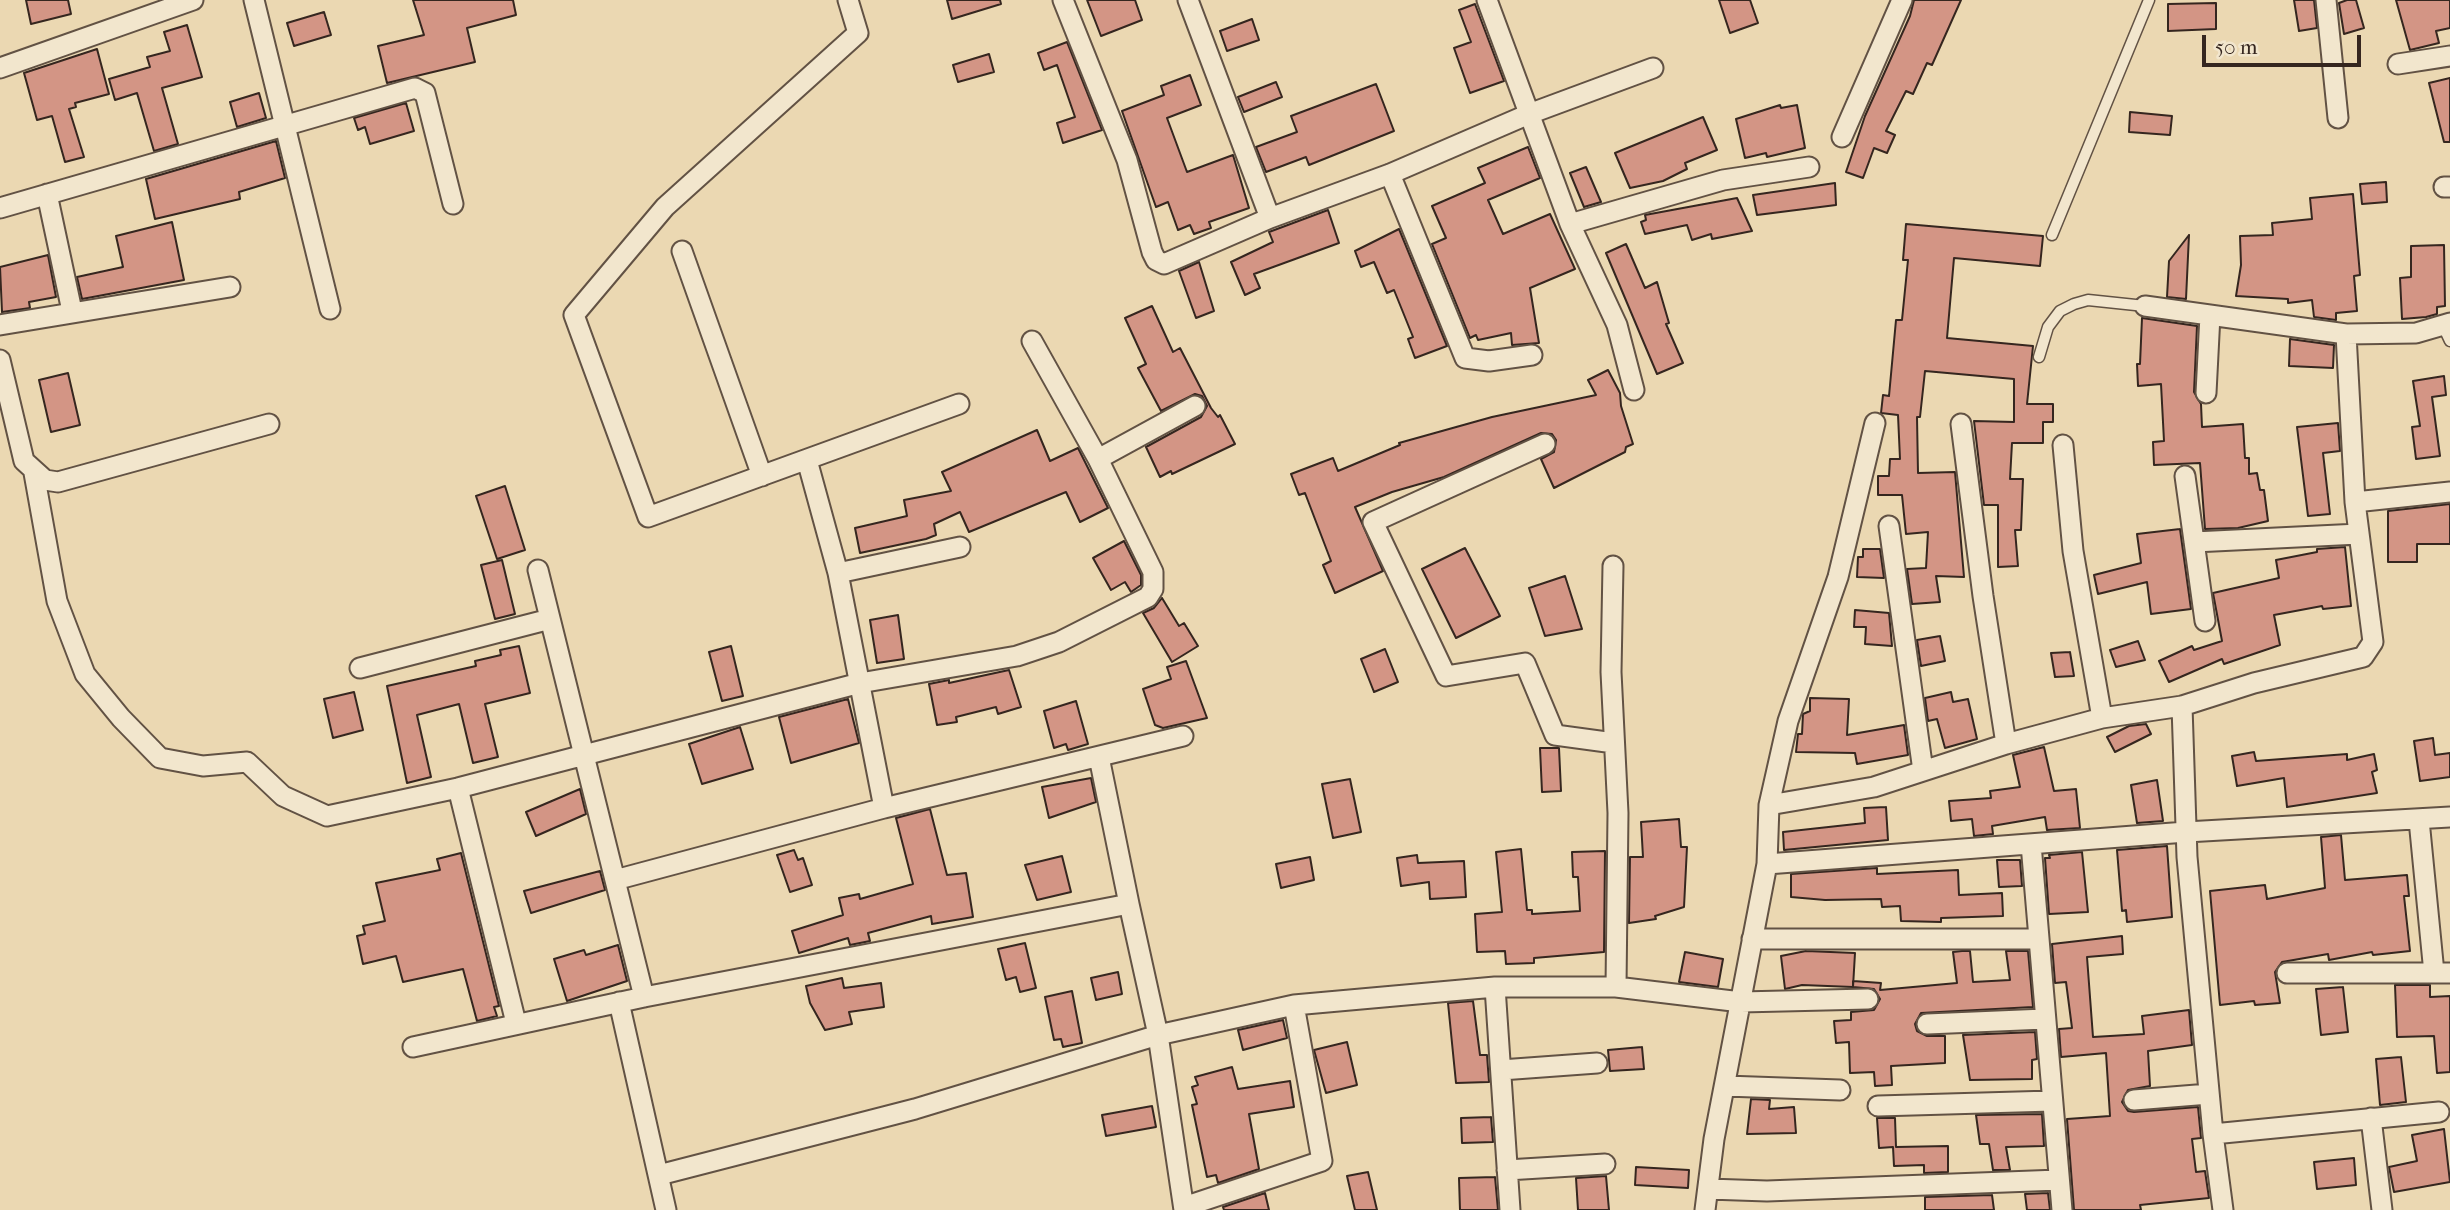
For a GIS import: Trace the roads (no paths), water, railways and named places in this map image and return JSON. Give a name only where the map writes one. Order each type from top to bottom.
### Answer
[{"type":"street","points":[[0,68],[193,0]]},
{"type":"street","points":[[254,0],[330,309]]},
{"type":"street","points":[[848,0],[858,33],[665,206],[574,315],[648,517],[959,404]]},
{"type":"street","points":[[1063,0],[1127,160],[1156,260],[1171,263],[1270,218],[1390,174],[1529,114],[1653,68]]},
{"type":"street","points":[[1188,0],[1270,218]]},
{"type":"street","points":[[1487,0],[1570,224],[1617,324],[1634,390]]},
{"type":"street","points":[[1842,136],[1902,0]]},
{"type":"street","points":[[2326,0],[2338,118]]},
{"type":"street","points":[[2398,64],[2450,56]]},
{"type":"street","points":[[0,208],[415,88],[421,90],[426,98],[453,204]]},
{"type":"street","points":[[1570,224],[1723,180],[1810,167]]},
{"type":"street","points":[[1390,174],[1465,358],[1489,361],[1532,355]]},
{"type":"street","points":[[47,194],[72,311]]},
{"type":"street","points":[[682,251],[762,476]]},
{"type":"street","points":[[0,325],[230,287]]},
{"type":"street","points":[[2145,306],[2346,334],[2448,330]]},
{"type":"street","points":[[2206,393],[2210,315]]},
{"type":"street","points":[[1769,805],[1874,787],[2006,744],[2102,718],[2182,706],[2254,683],[2363,657],[2373,642],[2355,502],[2346,334]]},
{"type":"street","points":[[34,473],[57,601],[85,674],[121,718],[160,758],[204,766],[247,762],[283,796],[327,817],[583,757],[860,683],[1017,656],[1059,642],[1148,597],[1153,589],[1153,572],[1098,459],[1032,341]]},
{"type":"street","points":[[0,360],[24,461],[34,473],[45,480],[58,482],[269,424]]},
{"type":"street","points":[[1098,459],[1195,406]]},
{"type":"street","points":[[1705,1210],[1725,1086],[1767,864],[1769,805],[1788,721],[1838,577],[1875,423]]},
{"type":"street","points":[[1961,424],[1983,596],[2006,744]]},
{"type":"street","points":[[1545,444],[1373,522],[1446,676],[1525,663],[1555,735],[1614,743]]},
{"type":"street","points":[[2063,445],[2073,551],[2102,718]]},
{"type":"street","points":[[807,460],[838,573],[884,808]]},
{"type":"street","points":[[2185,476],[2205,621]]},
{"type":"street","points":[[2355,502],[2450,492]]},
{"type":"street","points":[[1889,526],[1923,771]]},
{"type":"street","points":[[2194,542],[2359,534]]},
{"type":"street","points":[[838,573],[960,547]]},
{"type":"street","points":[[1613,566],[1611,672],[1618,813],[1616,987]]},
{"type":"street","points":[[538,570],[644,997]]},
{"type":"street","points":[[360,668],[550,619]]},
{"type":"street","points":[[2182,706],[2186,832],[2222,1210]]},
{"type":"street","points":[[615,880],[884,808],[1183,736]]},
{"type":"street","points":[[1099,757],[1158,1035],[1184,1208],[1322,1161],[1294,1005]]},
{"type":"street","points":[[458,788],[516,1023]]},
{"type":"street","points":[[1767,864],[2186,832],[2450,817]]},
{"type":"street","points":[[2287,973],[2442,973],[2419,820]]},
{"type":"street","points":[[2031,844],[2062,1210]]},
{"type":"street","points":[[413,1047],[644,997],[1129,904]]},
{"type":"street","points":[[1752,939],[2039,939]]},
{"type":"street","points":[[1495,987],[1510,1210]]},
{"type":"street","points":[[659,1175],[915,1108],[1158,1035],[1294,1005],[1495,987],[1616,987],[1741,1002],[1868,999]]},
{"type":"street","points":[[619,1002],[666,1210]]},
{"type":"street","points":[[1927,1024],[2045,1019]]},
{"type":"street","points":[[1501,1070],[1597,1063]]},
{"type":"street","points":[[1725,1086],[1840,1090]]},
{"type":"street","points":[[2134,1100],[2209,1094]]},
{"type":"street","points":[[1878,1106],[2052,1101]]},
{"type":"street","points":[[2213,1134],[2439,1112]]},
{"type":"street","points":[[2371,1118],[2382,1210]]},
{"type":"street","points":[[1507,1170],[1605,1164]]},
{"type":"street","points":[[1707,1189],[1767,1191],[2059,1180]]},
{"type":"lane","points":[[2052,235],[2149,0]]},
{"type":"lane","points":[[2039,357],[2048,327],[2060,311],[2074,304],[2088,300],[2145,306]]}]
